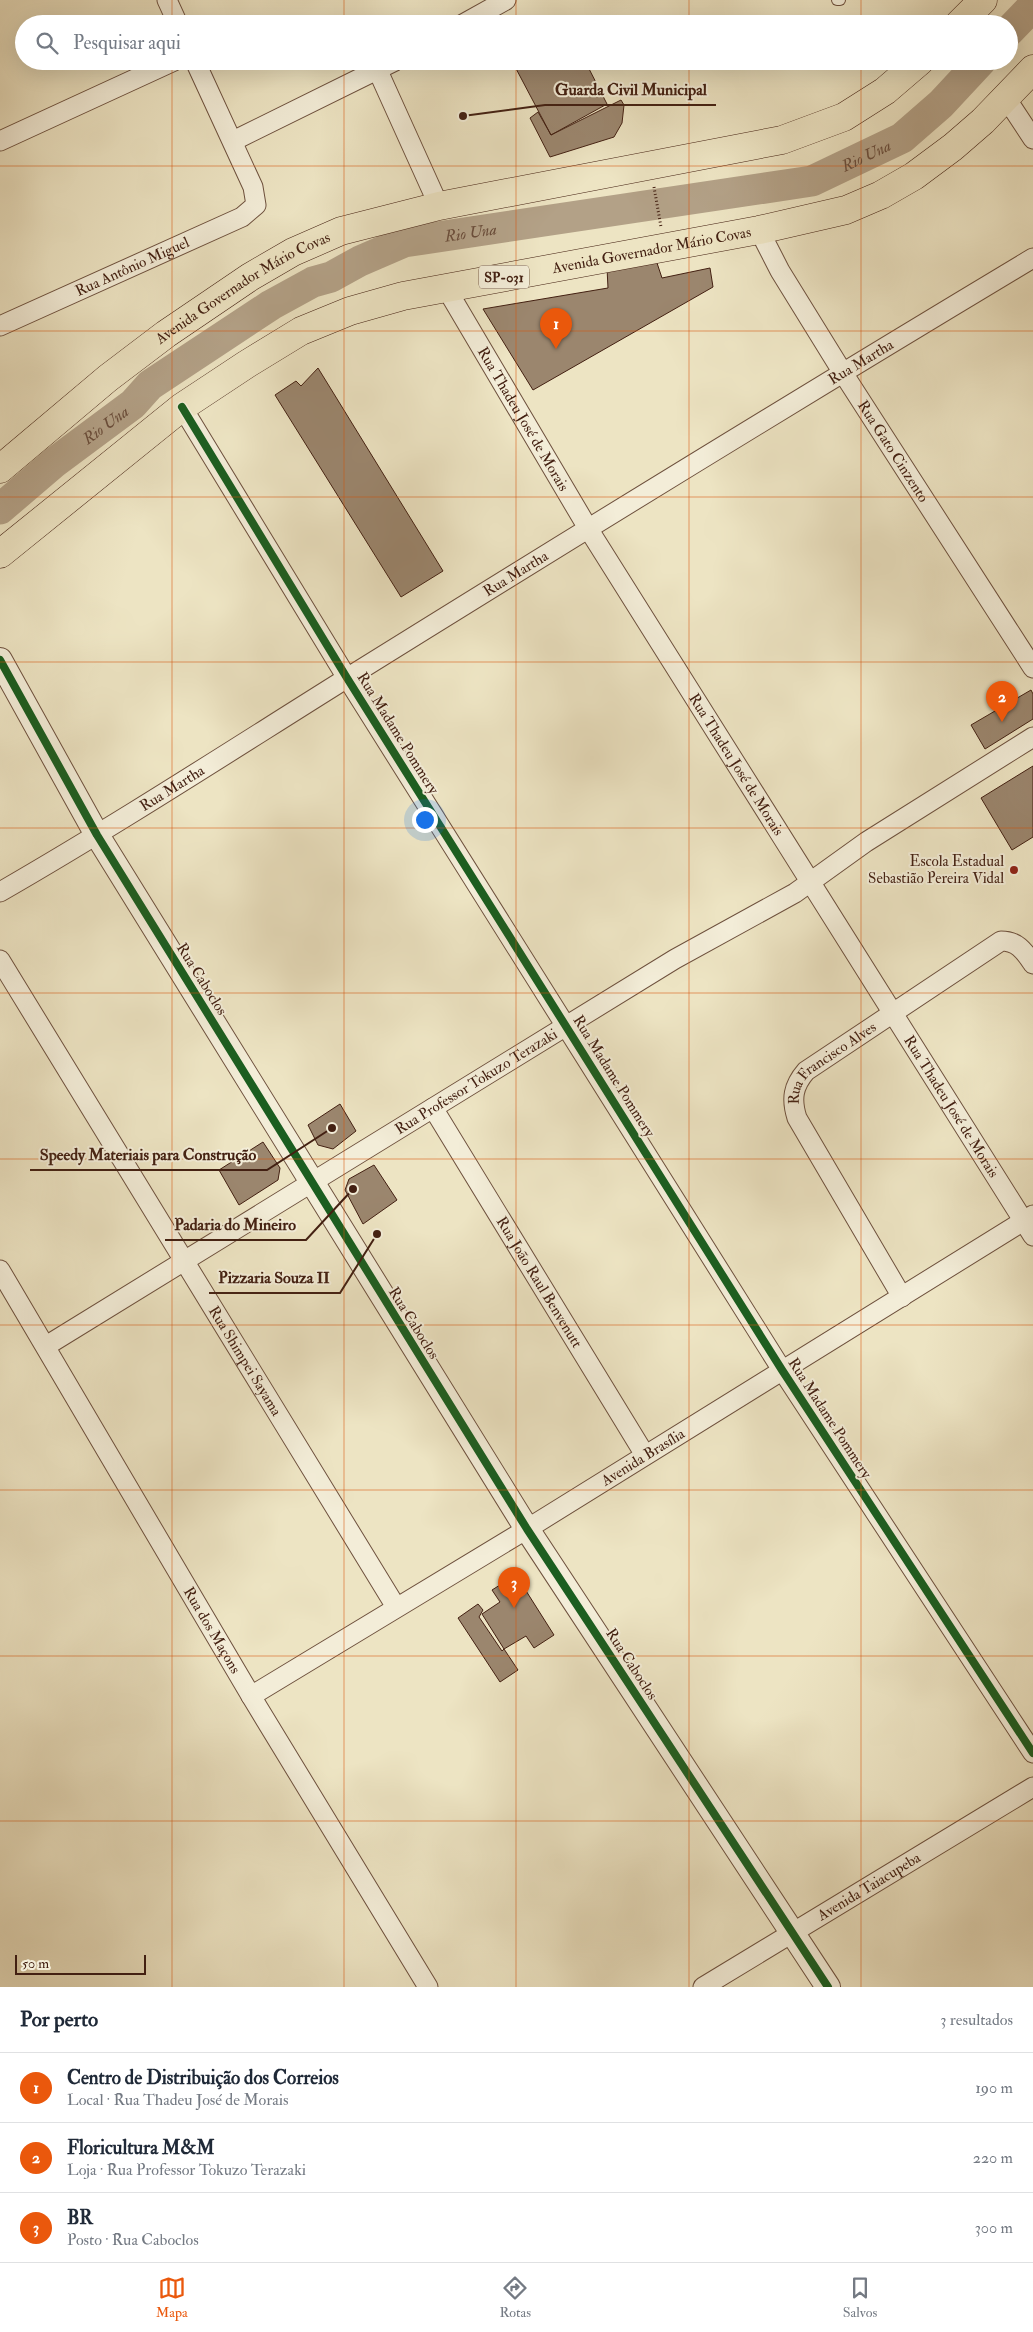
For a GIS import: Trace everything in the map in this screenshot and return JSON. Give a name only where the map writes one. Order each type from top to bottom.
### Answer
[{"type":"highway","points":[[968,15],[983,0]]},
{"type":"highway","name":"Avenida Governador Mário Covas","points":[[0,554],[182,407],[301,331],[350,311],[404,296],[759,230],[846,210],[881,195],[914,176],[953,147],[1006,98],[1033,69]]},
{"type":"highway","name":"Avenida Governador Mário Covas","points":[[0,469],[115,373],[166,334],[250,277],[293,252],[341,231],[439,206],[782,140],[844,117],[885,91],[910,70]]},
{"type":"street","points":[[167,0],[174,15]]},
{"type":"street","points":[[479,15],[506,0]]},
{"type":"street","points":[[0,141],[154,70]]},
{"type":"street","points":[[199,70],[233,141],[378,71],[439,206]]},
{"type":"street","points":[[1006,98],[1033,139]]},
{"type":"street","name":"Rua Antônio Miguel","points":[[0,326],[242,217],[256,205],[257,198],[233,141]]},
{"type":"street","name":"Rua Gato Cinzento","points":[[759,230],[780,271],[843,372],[1033,668]]},
{"type":"street","name":"Rua Martha","points":[[0,892],[97,835],[347,678],[843,372],[1033,258]]},
{"type":"street","name":"Rua Thadeu José de Morais","points":[[446,288],[589,530],[812,882],[892,1014],[1030,1224]]},
{"type":"street","name":"Rua Madame Pommery","points":[[182,407],[347,678],[782,1370],[1033,1752]]},
{"type":"street","name":"Rua Caboclos","points":[[0,660],[97,835],[311,1183],[527,1529],[828,1987]]},
{"type":"street","name":"Rua Professor Tokuzo Terazaki","points":[[46,1346],[566,1026],[675,960],[812,882],[866,842],[1033,737]]},
{"type":"street","name":"Rua Francisco Alves","points":[[902,1297],[796,1118],[793,1100],[796,1082],[806,1071],[1001,942],[1016,944],[1033,964]]},
{"type":"street","name":"Rua Shimpei Sayama","points":[[0,960],[396,1607]]},
{"type":"street","name":"Rua João Raul Benvenutt","points":[[433,1108],[645,1455]]},
{"type":"street","name":"Avenida Brasília","points":[[251,1696],[527,1529],[902,1297],[1030,1224]]},
{"type":"street","name":"Rua dos Maçons","points":[[0,1270],[251,1696],[428,1987]]},
{"type":"street","name":"Avenida Taiacupeba","points":[[703,1987],[1033,1786]]},
{"type":"path","points":[[653,180],[659,217]]},
{"type":"building","points":[[517,70],[590,70],[607,104],[551,135]]},
{"type":"building","points":[[621,100],[624,105],[622,123],[614,137],[550,157],[530,118],[538,112],[551,135]]},
{"type":"building","points":[[656,260],[662,278],[710,268],[713,287],[533,390],[483,309],[608,288],[607,268]]},
{"type":"building","points":[[318,368],[443,571],[401,597],[275,395],[296,381],[301,386]]},
{"type":"building","points":[[1031,690],[1033,694],[1033,719],[985,749],[971,725]]},
{"type":"building","points":[[1033,766],[1033,837],[1012,850],[981,798]]},
{"type":"building","points":[[340,1104],[356,1131],[333,1149],[318,1145],[308,1125]]},
{"type":"building","points":[[263,1142],[280,1168],[278,1180],[239,1205],[219,1170]]},
{"type":"building","points":[[374,1165],[397,1200],[363,1224],[345,1190],[349,1179]]},
{"type":"building","points":[[516,1575],[554,1635],[534,1648],[526,1636],[504,1649],[482,1614],[500,1602],[492,1590]]},
{"type":"building","points":[[478,1604],[483,1610],[479,1617],[502,1651],[504,1649],[518,1670],[500,1682],[458,1618]]},
{"type":"waterway","name":"Rio Una","points":[[1018,22],[1033,6]]},
{"type":"waterway","name":"Rio Una","points":[[0,509],[55,462],[133,404],[150,385],[271,305],[313,282],[331,277],[360,261],[404,242],[812,181],[902,138],[941,104],[973,70]]},
{"type":"cycle path","points":[[182,407],[347,678],[782,1370],[1033,1753]]},
{"type":"cycle path","points":[[0,660],[97,835],[527,1529],[828,1987]]},
{"type":"place","name":"Guarda Civil Municipal","points":[[463,116]]},
{"type":"place","name":"Centro de Distribuição dos Correios","points":[[556,349]]},
{"type":"place","name":"Floricultura M&M","points":[[1002,722]]},
{"type":"place","name":"Escola Estadual Sebastião Pereira Vidal","points":[[1014,870]]},
{"type":"place","name":"Speedy Materiais para Construção","points":[[332,1128]]},
{"type":"place","name":"Padaria do Mineiro","points":[[353,1189]]},
{"type":"place","name":"Pizzaria Souza II","points":[[377,1234]]},
{"type":"place","name":"BR","points":[[514,1608]]}]
